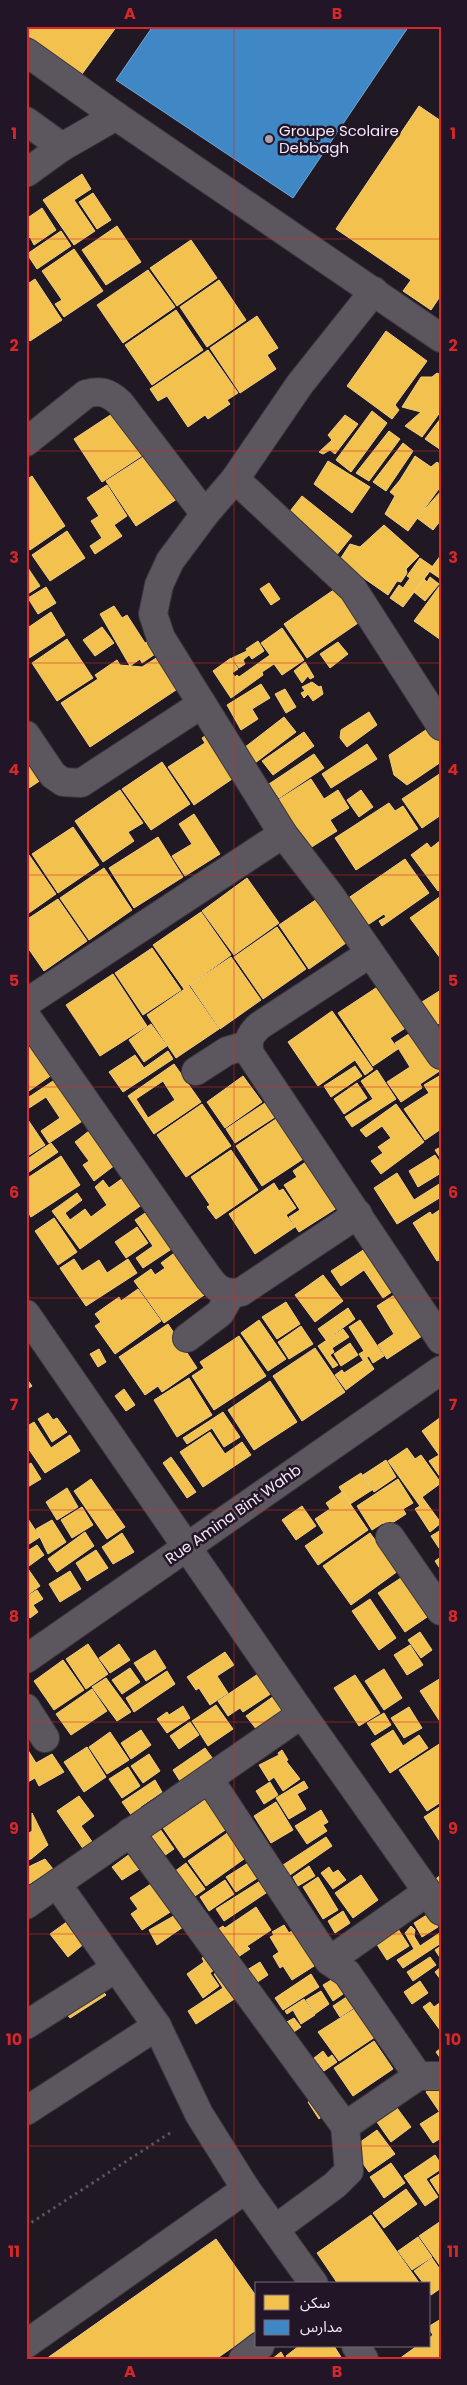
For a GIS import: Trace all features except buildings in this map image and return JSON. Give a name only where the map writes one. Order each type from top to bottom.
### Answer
[{"type":"street","points":[[26,52],[116,116],[441,338]]},
{"type":"street","points":[[26,172],[62,146],[116,116]]},
{"type":"street","points":[[26,121],[62,146]]},
{"type":"street","points":[[374,291],[300,384],[235,479],[205,514],[170,561],[159,585],[153,614],[161,638],[284,834],[330,895],[369,954],[441,1055]]},
{"type":"street","points":[[26,442],[86,394],[97,391],[108,392],[120,403],[205,514]]},
{"type":"street","points":[[235,479],[353,590],[441,726]]},
{"type":"street","points":[[26,735],[53,775],[63,782],[81,783],[202,704]]},
{"type":"street","points":[[26,1003],[284,834]]},
{"type":"street","points":[[369,954],[259,1026],[249,1035],[248,1045],[250,1054],[441,1340]]},
{"type":"street","points":[[26,1016],[198,1263],[221,1291],[230,1294],[241,1292],[358,1214]]},
{"type":"street","points":[[196,1071],[227,1051],[248,1045]]},
{"type":"street","points":[[187,1338],[220,1313],[230,1294]]},
{"type":"street","points":[[26,1314],[434,1902],[329,1961]]},
{"type":"street","name":"Rue Amina Bint Wahb","points":[[26,1658],[441,1370]]},
{"type":"street","points":[[390,1538],[441,1611]]},
{"type":"street","points":[[26,1708],[45,1738]]},
{"type":"street","points":[[26,1905],[302,1714]]},
{"type":"street","points":[[208,1779],[329,1961],[347,1973],[430,2076],[345,2126]]},
{"type":"street","points":[[130,1832],[345,2126],[350,2171],[335,2185],[275,2230]]},
{"type":"street","points":[[57,1884],[157,2026],[199,2114],[246,2189],[313,2282]]},
{"type":"street","points":[[26,2025],[116,1968]]},
{"type":"street","points":[[26,2111],[157,2026]]},
{"type":"street","points":[[27,2342],[246,2189]]},
{"type":"street","points":[[243,2359],[257,2348]]},
{"type":"street","points":[[357,2348],[364,2359]]},
{"type":"path","points":[[26,2226],[199,2114]]},
{"type":"place","name":"Groupe Scolaire Debbagh","points":[[269,139]]}]
